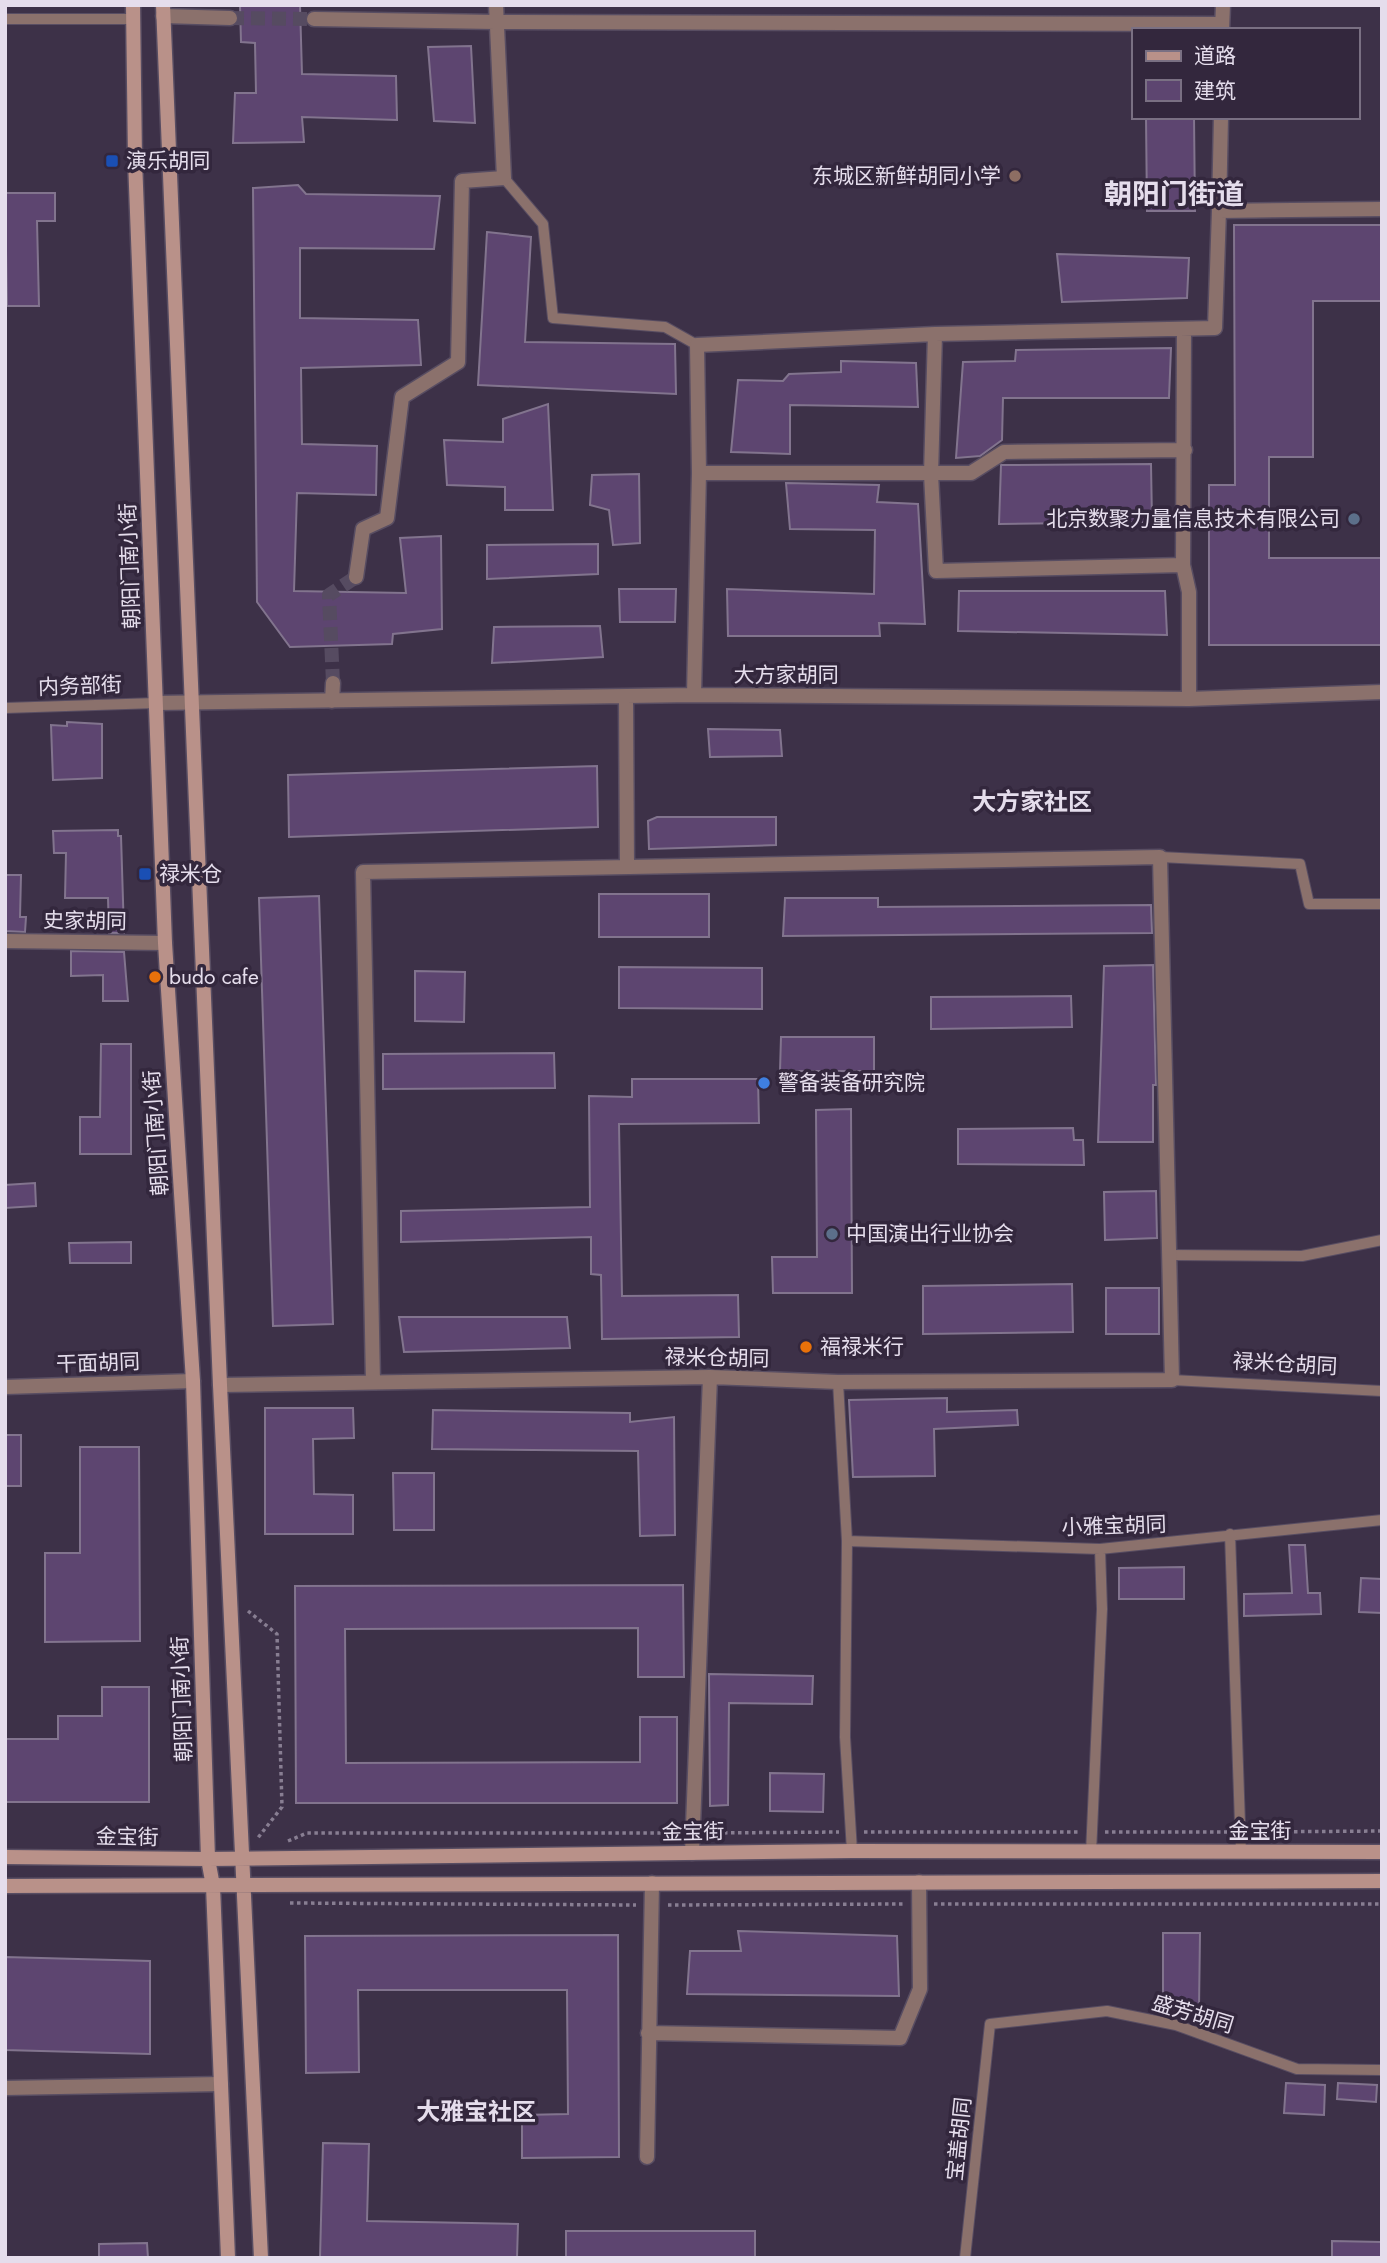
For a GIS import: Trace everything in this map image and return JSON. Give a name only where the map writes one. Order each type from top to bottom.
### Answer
[{"type":"main road","points":[[163,11],[190,704],[243,1884],[255,2080],[261,2258]]},
{"type":"main road","name":"朝阳门南小街","points":[[133,12],[135,160],[165,943],[193,1381],[208,1859],[213,1886],[228,2258]]},
{"type":"main road","name":"金宝街","points":[[5,1857],[208,1859],[852,1851],[1382,1852]]},
{"type":"main road","points":[[5,1886],[1382,1881]]},
{"type":"street","points":[[356,577],[363,529],[387,518],[402,397],[458,362],[462,181],[504,178],[496,5]]},
{"type":"street","points":[[314,19],[1222,27],[1223,5]]},
{"type":"street","points":[[163,11],[230,18]]},
{"type":"street","points":[[694,695],[699,473],[697,345],[935,334],[1215,328],[1221,119]]},
{"type":"street","points":[[1219,211],[1382,209]]},
{"type":"street","points":[[1184,329],[1183,565],[1189,592],[1189,699]]},
{"type":"street","points":[[935,334],[931,474],[936,571],[1183,565]]},
{"type":"street","points":[[699,473],[931,474],[971,472],[1004,452],[1185,450]]},
{"type":"street","points":[[332,701],[333,683]]},
{"type":"street","name":"大方家胡同","points":[[156,703],[694,695],[1189,699],[1382,692]]},
{"type":"street","points":[[626,698],[627,867]]},
{"type":"street","points":[[373,1382],[363,872],[1160,857],[1172,1380]]},
{"type":"street","name":"史家胡同","points":[[5,941],[165,943]]},
{"type":"street","points":[[692,1853],[710,1377]]},
{"type":"street","name":"禄米仓胡同","points":[[220,1385],[710,1377],[838,1382],[1172,1380]]},
{"type":"street","name":"干面胡同","points":[[5,1387],[193,1381]]},
{"type":"street","points":[[648,2033],[900,2038],[920,1989],[919,1882]]},
{"type":"street","points":[[647,2157],[652,1883]]},
{"type":"street","points":[[5,2088],[221,2084]]},
{"type":"lane","points":[[5,19],[133,12]]},
{"type":"lane","points":[[504,178],[543,224],[553,318],[665,327],[697,345]]},
{"type":"lane","name":"内务部街","points":[[5,708],[156,703]]},
{"type":"lane","points":[[1160,857],[1300,864],[1309,904],[1382,904]]},
{"type":"lane","points":[[1168,1255],[1302,1256],[1382,1240]]},
{"type":"lane","name":"禄米仓胡同","points":[[1172,1380],[1382,1391]]},
{"type":"lane","points":[[838,1382],[847,1541],[845,1737],[852,1851]]},
{"type":"lane","name":"小雅宝胡同","points":[[847,1541],[1100,1549],[1160,1545],[1230,1534],[1382,1520]]},
{"type":"lane","points":[[1230,1534],[1241,1853]]},
{"type":"lane","points":[[1091,1853],[1102,1609],[1100,1549]]},
{"type":"lane","name":"盛芳胡同","points":[[990,2024],[1107,2011],[1176,2025],[1297,2069],[1382,2070]]},
{"type":"lane","name":"宝盖胡同","points":[[965,2258],[990,2024]]},
{"type":"path","points":[[230,1598],[277,1634],[282,1807],[243,1858]]},
{"type":"path","points":[[286,1901],[296,1905],[1382,1903]]},
{"type":"building","points":[[240,5],[300,5],[302,74],[396,76],[397,120],[302,117],[304,142],[233,143],[235,93],[256,93],[255,43],[241,42]]},
{"type":"building","points":[[471,46],[475,123],[434,121],[428,47]]},
{"type":"building","points":[[1146,119],[1194,119],[1195,211],[1147,211]]},
{"type":"building","points":[[298,185],[306,194],[440,196],[434,249],[300,248],[300,318],[418,320],[421,365],[301,368],[302,444],[377,446],[376,495],[297,493],[294,591],[406,593],[400,538],[441,536],[442,629],[393,634],[392,644],[290,647],[257,602],[253,188]]},
{"type":"building","points":[[5,193],[55,193],[55,221],[37,221],[39,306],[7,306]]},
{"type":"building","points":[[1234,225],[1382,225],[1382,301],[1313,301],[1313,457],[1269,457],[1269,558],[1382,558],[1382,645],[1209,645],[1209,485],[1235,485]]},
{"type":"building","points":[[487,232],[531,237],[525,342],[675,344],[676,394],[478,385]]},
{"type":"building","points":[[1057,254],[1189,258],[1187,298],[1062,302]]},
{"type":"building","points":[[1171,348],[1169,398],[1003,398],[1002,440],[980,456],[956,458],[963,362],[1015,361],[1016,350]]},
{"type":"building","points":[[841,361],[916,363],[918,407],[790,405],[790,454],[731,452],[738,380],[783,381],[789,374],[841,372]]},
{"type":"building","points":[[548,404],[553,510],[505,510],[505,487],[447,485],[444,440],[503,442],[503,419]]},
{"type":"building","points":[[1151,464],[1152,522],[999,524],[1001,465]]},
{"type":"building","points":[[639,474],[640,543],[613,545],[609,510],[590,505],[592,475]]},
{"type":"building","points":[[786,483],[879,485],[877,502],[918,504],[925,624],[879,623],[880,636],[728,636],[727,589],[874,594],[875,530],[790,529]]},
{"type":"building","points":[[598,544],[598,574],[487,579],[487,545]]},
{"type":"building","points":[[619,589],[676,589],[675,622],[620,622]]},
{"type":"building","points":[[959,591],[1165,591],[1167,635],[958,631]]},
{"type":"building","points":[[600,626],[603,657],[492,663],[494,627]]},
{"type":"building","points":[[67,722],[102,724],[102,778],[53,780],[51,725],[67,726]]},
{"type":"building","points":[[708,729],[780,730],[782,756],[710,757]]},
{"type":"building","points":[[597,766],[598,827],[289,837],[288,775]]},
{"type":"building","points":[[657,817],[776,817],[776,845],[649,849],[648,821]]},
{"type":"building","points":[[118,830],[118,836],[121,836],[124,933],[109,933],[108,898],[65,898],[66,853],[54,853],[53,831]]},
{"type":"building","points":[[5,875],[21,875],[20,917],[26,917],[25,932],[5,931]]},
{"type":"building","points":[[599,894],[709,894],[709,937],[599,937]]},
{"type":"building","points":[[319,896],[333,1324],[273,1326],[259,898]]},
{"type":"building","points":[[785,898],[878,898],[878,907],[1151,905],[1152,933],[783,936]]},
{"type":"building","points":[[71,951],[124,952],[128,1001],[103,1001],[103,975],[71,976]]},
{"type":"building","points":[[1153,965],[1156,1085],[1153,1085],[1153,1142],[1098,1142],[1104,966]]},
{"type":"building","points":[[619,967],[762,968],[762,1009],[619,1008]]},
{"type":"building","points":[[415,971],[465,972],[464,1022],[415,1021]]},
{"type":"building","points":[[1071,996],[1072,1027],[931,1029],[931,997]]},
{"type":"building","points":[[781,1037],[874,1037],[874,1071],[780,1071]]},
{"type":"building","points":[[101,1044],[131,1044],[131,1154],[80,1154],[80,1117],[100,1117]]},
{"type":"building","points":[[554,1053],[555,1088],[383,1089],[383,1054]]},
{"type":"building","points":[[632,1079],[758,1079],[759,1123],[619,1124],[622,1296],[738,1295],[739,1337],[602,1339],[601,1275],[591,1274],[591,1237],[401,1242],[401,1211],[590,1207],[589,1096],[632,1097]]},
{"type":"building","points":[[851,1109],[852,1293],[773,1293],[772,1257],[817,1257],[816,1110]]},
{"type":"building","points":[[1073,1128],[1074,1140],[1083,1140],[1084,1165],[958,1164],[958,1129]]},
{"type":"building","points":[[35,1183],[36,1206],[5,1208],[5,1185]]},
{"type":"building","points":[[1156,1191],[1157,1238],[1105,1240],[1104,1192]]},
{"type":"building","points":[[131,1242],[131,1263],[70,1263],[69,1243]]},
{"type":"building","points":[[1072,1284],[1073,1332],[923,1334],[923,1286]]},
{"type":"building","points":[[1106,1288],[1159,1288],[1159,1334],[1106,1334]]},
{"type":"building","points":[[399,1317],[567,1317],[570,1348],[404,1352]]},
{"type":"building","points":[[947,1398],[947,1412],[1017,1410],[1018,1425],[934,1429],[935,1476],[853,1477],[849,1400]]},
{"type":"building","points":[[265,1408],[353,1408],[354,1438],[313,1439],[314,1494],[353,1495],[353,1534],[265,1534]]},
{"type":"building","points":[[433,1410],[630,1413],[630,1422],[674,1417],[675,1535],[640,1536],[638,1451],[432,1449]]},
{"type":"building","points":[[5,1435],[21,1435],[21,1486],[5,1486]]},
{"type":"building","points":[[80,1447],[139,1447],[140,1641],[45,1642],[45,1553],[80,1553]]},
{"type":"building","points":[[393,1473],[434,1473],[434,1530],[394,1530]]},
{"type":"building","points":[[1289,1545],[1305,1545],[1308,1593],[1320,1593],[1321,1614],[1244,1616],[1244,1594],[1292,1593]]},
{"type":"building","points":[[1184,1567],[1184,1599],[1119,1599],[1119,1568]]},
{"type":"building","points":[[1361,1578],[1382,1579],[1382,1613],[1359,1612]]},
{"type":"building","points":[[683,1585],[684,1677],[638,1677],[638,1628],[345,1629],[346,1763],[640,1762],[640,1717],[677,1717],[677,1803],[296,1803],[295,1586]]},
{"type":"building","points":[[709,1674],[813,1676],[812,1704],[729,1703],[728,1805],[710,1806]]},
{"type":"building","points":[[102,1687],[149,1687],[149,1802],[5,1802],[5,1739],[58,1739],[58,1716],[102,1716]]},
{"type":"building","points":[[770,1773],[824,1774],[823,1812],[770,1811]]},
{"type":"building","points":[[738,1931],[897,1936],[899,1996],[687,1994],[690,1951],[741,1951]]},
{"type":"building","points":[[1163,1933],[1200,1933],[1199,2008],[1163,2007]]},
{"type":"building","points":[[618,1935],[619,2157],[522,2158],[522,2115],[568,2114],[567,1990],[358,1990],[359,2072],[306,2073],[305,1936]]},
{"type":"building","points":[[5,1957],[150,1961],[150,2054],[5,2050]]},
{"type":"building","points":[[1286,2083],[1325,2085],[1324,2115],[1284,2113]]},
{"type":"building","points":[[1338,2083],[1377,2085],[1376,2102],[1337,2099]]},
{"type":"building","points":[[323,2143],[369,2144],[367,2221],[518,2224],[517,2258],[320,2258]]},
{"type":"building","points":[[566,2231],[755,2231],[755,2258],[566,2258]]},
{"type":"building","points":[[1332,2241],[1382,2242],[1382,2258],[1332,2258]]},
{"type":"building","points":[[147,2243],[148,2258],[99,2258],[99,2244]]},
{"type":"tunnel","points":[[230,18],[314,19]]},
{"type":"tunnel","points":[[333,683],[329,595],[356,577]]},
{"type":"place","name":"演乐胡同","points":[[112,161]]},
{"type":"place","name":"东城区新鲜胡同小学","points":[[1015,176]]},
{"type":"place","name":"北京数聚力量信息技术有限公司","points":[[1354,519]]},
{"type":"place","name":"禄米仓","points":[[145,874]]},
{"type":"place","name":"budo cafe","points":[[155,977]]},
{"type":"place","name":"警备装备研究院","points":[[764,1083]]},
{"type":"place","name":"中国演出行业协会","points":[[832,1234]]},
{"type":"place","name":"福禄米行","points":[[806,1347]]},
{"type":"district","name":"朝阳门街道","points":[[1174,194]]},
{"type":"district","name":"大方家社区","points":[[1032,801]]},
{"type":"district","name":"大雅宝社区","points":[[476,2111]]}]
